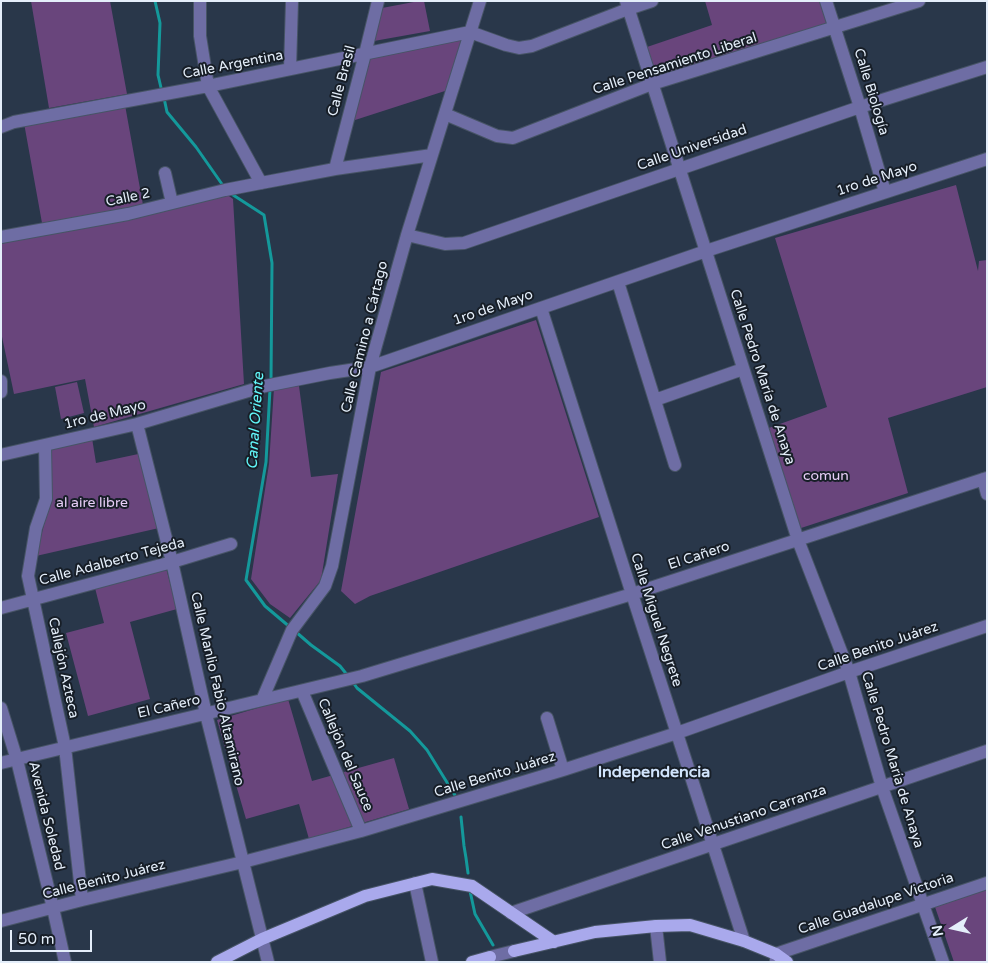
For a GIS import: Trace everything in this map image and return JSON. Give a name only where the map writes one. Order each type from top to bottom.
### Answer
[{"type":"main road","points":[[217,962],[262,939],[365,896],[432,879],[472,886],[554,942]]},
{"type":"main road","points":[[514,951],[595,932],[656,926],[690,925],[744,941],[786,962]]},
{"type":"main road","points":[[472,962],[490,957]]},
{"type":"street","points":[[200,1],[200,36],[208,86],[261,182]]},
{"type":"street","points":[[290,69],[292,1]]},
{"type":"street","name":"Calle Brasil","points":[[335,169],[378,1]]},
{"type":"street","name":"Calle Camino a Cártago","points":[[262,700],[296,624],[325,586],[332,566],[370,367],[407,235],[480,1]]},
{"type":"street","points":[[470,32],[518,48],[532,46],[627,5],[652,1]]},
{"type":"street","name":"Calle Biología","points":[[826,1],[860,107],[884,192]]},
{"type":"street","name":"Calle Pensamiento Liberal","points":[[444,114],[497,136],[513,138],[652,84],[918,1]]},
{"type":"street","name":"Calle Pedro María de Anaya","points":[[627,5],[798,540],[849,672],[882,787],[943,962]]},
{"type":"street","name":"Calle Argentina","points":[[1,127],[14,122],[208,86],[470,32]]},
{"type":"street","name":"Calle Universidad","points":[[407,235],[444,244],[464,243],[860,107],[987,67]]},
{"type":"street","name":"Calle 2","points":[[1,237],[128,214],[261,182],[432,155]]},
{"type":"street","name":"1ro de Mayo","points":[[1,455],[137,424],[265,386],[370,367],[706,252],[987,159]]},
{"type":"street","points":[[165,174],[172,203]]},
{"type":"street","points":[[618,282],[675,465]]},
{"type":"street","name":"Calle Miguel Negrete","points":[[541,308],[744,941]]},
{"type":"street","points":[[655,400],[743,369]]},
{"type":"street","points":[[1,381],[1,392]]},
{"type":"street","name":"Calle Manlio Fabio Altamirano","points":[[137,424],[172,562],[206,714],[268,962]]},
{"type":"street","name":"Callejón Azteca","points":[[45,444],[46,499],[36,528],[28,576],[65,747],[82,900]]},
{"type":"street","points":[[985,478],[987,494]]},
{"type":"street","name":"El Cañero","points":[[1,763],[362,676],[632,594],[985,478]]},
{"type":"street","name":"Calle Adalberto Tejeda","points":[[1,608],[172,562],[231,544]]},
{"type":"street","name":"Calle Benito Juárez","points":[[1,921],[361,831],[563,770],[677,733],[849,672],[987,626]]},
{"type":"street","name":"Callejón del Sauce","points":[[302,691],[361,831]]},
{"type":"street","name":"Avenida Soledad","points":[[1,708],[17,760],[53,908],[64,962]]},
{"type":"street","points":[[547,718],[563,770]]},
{"type":"street","name":"Calle Venustiano Carranza","points":[[511,913],[987,751]]},
{"type":"street","points":[[415,883],[432,962]]},
{"type":"street","name":"Calle Guadalupe Victoria","points":[[776,958],[922,904],[987,883]]},
{"type":"street","points":[[656,926],[660,962]]},
{"type":"street","points":[[490,957],[514,951]]},
{"type":"green space","points":[[31,1],[110,1],[127,94],[49,108]]},
{"type":"green space","points":[[424,1],[430,31],[374,41],[382,8]]},
{"type":"green space","points":[[705,1],[821,1],[830,25],[656,77],[647,47],[712,25]]},
{"type":"green space","points":[[465,37],[448,90],[352,121],[368,56]]},
{"type":"green space","points":[[125,105],[143,205],[42,223],[24,123]]},
{"type":"green space","name":"comun","points":[[956,185],[978,271],[979,261],[987,260],[987,387],[888,418],[908,493],[798,529],[766,429],[827,407],[775,238]]},
{"type":"green space","points":[[215,186],[233,199],[244,384],[94,427],[85,379],[14,394],[1,332],[1,244]]},
{"type":"green space","points":[[536,320],[599,517],[370,596],[355,604],[341,591],[381,372]]},
{"type":"green space","points":[[77,382],[84,413],[61,419],[55,387]]},
{"type":"green space","points":[[299,386],[311,477],[338,474],[321,580],[290,618],[270,604],[251,579],[269,464],[274,388]]},
{"type":"green space","name":"al aire libre","points":[[92,438],[96,463],[143,453],[159,528],[36,556],[51,497],[48,447]]},
{"type":"green space","points":[[166,568],[177,609],[130,622],[150,699],[88,716],[66,633],[104,623],[95,588]]},
{"type":"green space","points":[[288,699],[312,781],[394,758],[409,809],[309,839],[299,804],[246,819],[217,720]]},
{"type":"green space","points":[[987,889],[987,962],[954,962],[935,907]]},
{"type":"waterway","name":"Canal Oriente","points":[[155,1],[160,23],[158,75],[162,92]]},
{"type":"waterway","name":"Canal Oriente","points":[[164,98],[167,112],[196,147],[224,187]]},
{"type":"waterway","name":"Canal Oriente","points":[[230,193],[264,215],[272,263],[271,380]]},
{"type":"waterway","name":"Canal Oriente","points":[[270,389],[266,462],[246,580],[265,606],[291,628]]},
{"type":"waterway","name":"Canal Oriente","points":[[296,632],[340,666],[348,676]]},
{"type":"waterway","name":"Canal Oriente","points":[[352,681],[357,688],[410,731],[427,750],[456,797]]},
{"type":"waterway","name":"Canal Oriente","points":[[461,817],[468,873]]},
{"type":"waterway","name":"Canal Oriente","points":[[470,891],[475,914],[493,945]]},
{"type":"district","name":"Independencia","points":[[654,773]]}]
